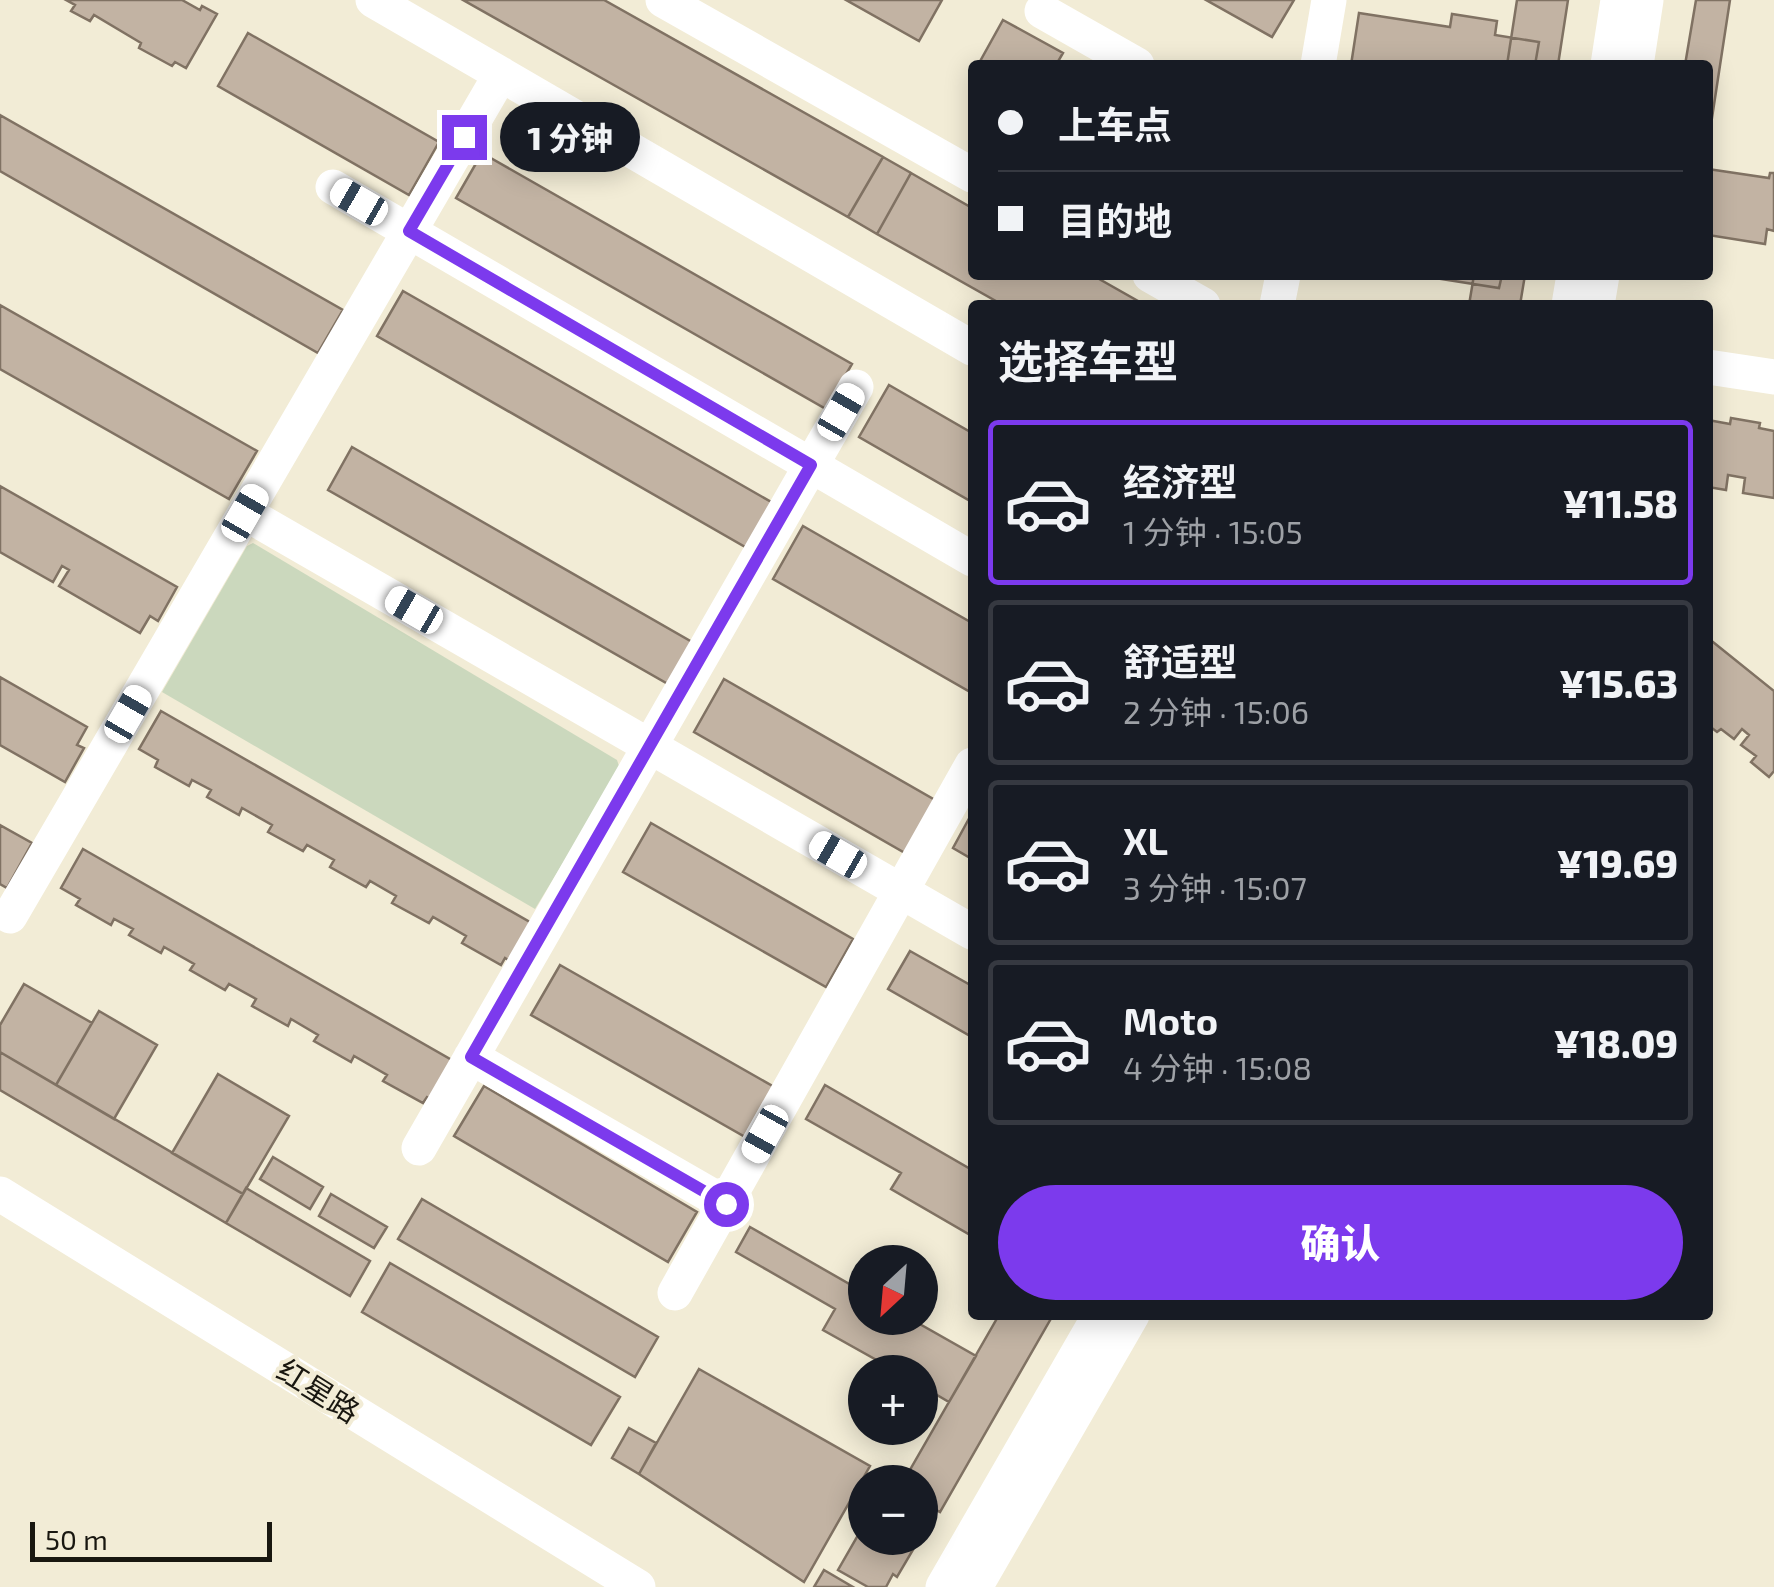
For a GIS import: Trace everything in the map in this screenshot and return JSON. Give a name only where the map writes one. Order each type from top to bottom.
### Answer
[{"type":"street","points":[[372,0],[415,10],[501,74],[968,346]]},
{"type":"street","points":[[663,0],[968,173]]},
{"type":"street","points":[[1319,60],[1329,0]]},
{"type":"street","points":[[1609,60],[1618,0]]},
{"type":"street","points":[[1637,60],[1646,0]]},
{"type":"street","points":[[1042,11],[1128,60]]},
{"type":"street","points":[[10,916],[501,74]]},
{"type":"street","points":[[334,187],[968,557]]},
{"type":"street","points":[[1159,280],[1194,300]]},
{"type":"street","points":[[1713,368],[1774,377]]},
{"type":"street","points":[[419,1148],[856,386]]},
{"type":"street","points":[[245,513],[968,930]]},
{"type":"street","points":[[675,1293],[968,773]]},
{"type":"street","points":[[471,1057],[726,1204]]},
{"type":"street","name":"红星路","points":[[0,1194],[638,1587]]},
{"type":"street","points":[[942,1587],[1097,1320]]},
{"type":"street","points":[[975,1587],[1129,1320]]},
{"type":"green space","points":[[253,543],[617,760],[620,769],[535,909],[162,692],[247,546]]},
{"type":"building","points":[[66,0],[182,0],[217,14],[186,68],[175,62],[172,66],[139,48],[141,43],[94,15],[90,21],[71,11],[75,5]]},
{"type":"building","points":[[463,0],[604,0],[883,157],[848,217]]},
{"type":"building","points":[[846,0],[942,0],[919,41]]},
{"type":"building","points":[[1206,0],[1294,0],[1272,37]]},
{"type":"building","points":[[1517,0],[1568,0],[1559,60],[1508,60]]},
{"type":"building","points":[[1696,0],[1730,0],[1713,111],[1713,60],[1686,60]]},
{"type":"building","points":[[1359,13],[1450,27],[1452,14],[1497,21],[1495,35],[1539,42],[1536,60],[1352,60]]},
{"type":"building","points":[[1003,20],[1063,53],[1059,60],[981,60]]},
{"type":"building","points":[[248,33],[439,142],[409,195],[218,86]]},
{"type":"building","points":[[0,115],[343,310],[318,353],[0,171]]},
{"type":"building","points":[[482,153],[852,364],[826,409],[456,198]]},
{"type":"building","points":[[883,157],[911,173],[877,234],[848,217]]},
{"type":"building","points":[[1713,170],[1769,178],[1774,173],[1774,231],[1767,229],[1765,244],[1713,236]]},
{"type":"building","points":[[911,173],[968,206],[968,280],[1101,280],[1136,300],[994,300],[877,234]]},
{"type":"building","points":[[1448,280],[1501,280],[1499,288]]},
{"type":"building","points":[[1473,280],[1524,280],[1521,300],[1470,300]]},
{"type":"building","points":[[403,291],[773,503],[747,548],[377,336]]},
{"type":"building","points":[[0,305],[257,451],[229,499],[0,369]]},
{"type":"building","points":[[889,385],[968,431],[968,500],[859,437]]},
{"type":"building","points":[[1731,418],[1760,423],[1759,428],[1774,431],[1774,498],[1743,493],[1745,478],[1728,475],[1726,490],[1713,488],[1713,421],[1730,424]]},
{"type":"building","points":[[352,447],[692,642],[668,684],[328,490]]},
{"type":"building","points":[[0,486],[177,587],[158,621],[150,616],[140,633],[59,586],[69,570],[62,566],[53,582],[0,552]]},
{"type":"building","points":[[803,526],[968,621],[968,691],[773,579]]},
{"type":"building","points":[[1713,642],[1774,691],[1774,771],[1769,777],[1751,762],[1756,756],[1741,745],[1749,735],[1742,729],[1734,739],[1721,729],[1717,732],[1713,729]]},
{"type":"building","points":[[0,677],[87,727],[77,745],[84,748],[65,782],[0,745]]},
{"type":"building","points":[[724,679],[942,804],[912,857],[694,732]]},
{"type":"building","points":[[161,711],[535,925],[513,963],[505,958],[501,965],[462,943],[466,936],[433,917],[429,923],[392,903],[396,896],[370,881],[366,887],[330,867],[334,860],[307,845],[303,851],[268,832],[272,825],[242,808],[239,815],[207,797],[211,790],[192,780],[189,786],[155,767],[158,760],[139,749]]},
{"type":"building","points":[[968,820],[968,857],[953,848]]},
{"type":"building","points":[[651,823],[853,939],[826,987],[623,872]]},
{"type":"building","points":[[0,825],[32,843],[7,888],[0,884]]},
{"type":"building","points":[[83,849],[457,1063],[435,1101],[427,1097],[423,1103],[383,1081],[387,1075],[354,1056],[351,1062],[314,1041],[318,1035],[291,1019],[288,1026],[252,1006],[256,999],[229,984],[225,990],[190,970],[194,964],[164,947],[161,953],[129,935],[133,929],[114,919],[111,925],[76,905],[80,899],[61,888]]},
{"type":"building","points":[[910,951],[968,984],[968,1035],[888,989]]},
{"type":"building","points":[[560,965],[776,1088],[747,1138],[531,1015]]},
{"type":"building","points":[[24,984],[92,1023],[56,1085],[0,1052],[0,1025]]},
{"type":"building","points":[[99,1011],[157,1045],[114,1119],[56,1085]]},
{"type":"building","points":[[0,1052],[243,1194],[226,1223],[0,1090]]},
{"type":"building","points":[[218,1074],[289,1116],[243,1194],[172,1153]]},
{"type":"building","points":[[825,1085],[968,1168],[968,1234],[891,1189],[901,1173],[806,1119]]},
{"type":"building","points":[[484,1086],[697,1212],[668,1262],[454,1136]]},
{"type":"building","points":[[273,1157],[323,1187],[310,1209],[260,1179]]},
{"type":"building","points":[[246,1188],[370,1261],[350,1296],[226,1223]]},
{"type":"building","points":[[331,1194],[387,1227],[374,1248],[319,1216]]},
{"type":"building","points":[[422,1199],[658,1337],[635,1377],[398,1239]]},
{"type":"building","points":[[750,1227],[848,1283],[848,1335],[938,1334],[976,1356],[949,1402],[938,1396],[938,1355],[868,1355],[823,1330],[835,1309],[736,1252]]},
{"type":"building","points":[[390,1263],[620,1397],[591,1445],[362,1312]]},
{"type":"building","points":[[996,1320],[1050,1320],[940,1512],[938,1465],[913,1465],[924,1445],[938,1445],[938,1421]]},
{"type":"building","points":[[699,1369],[868,1465],[848,1465],[848,1505],[804,1582],[639,1474]]},
{"type":"building","points":[[629,1428],[656,1443],[639,1474],[612,1458]]},
{"type":"building","points":[[848,1553],[910,1555],[886,1587],[868,1587],[838,1570]]},
{"type":"building","points":[[824,1570],[853,1587],[814,1587]]},
{"type":"route","points":[[464,137],[409,231],[811,465],[471,1057],[726,1204]]}]
